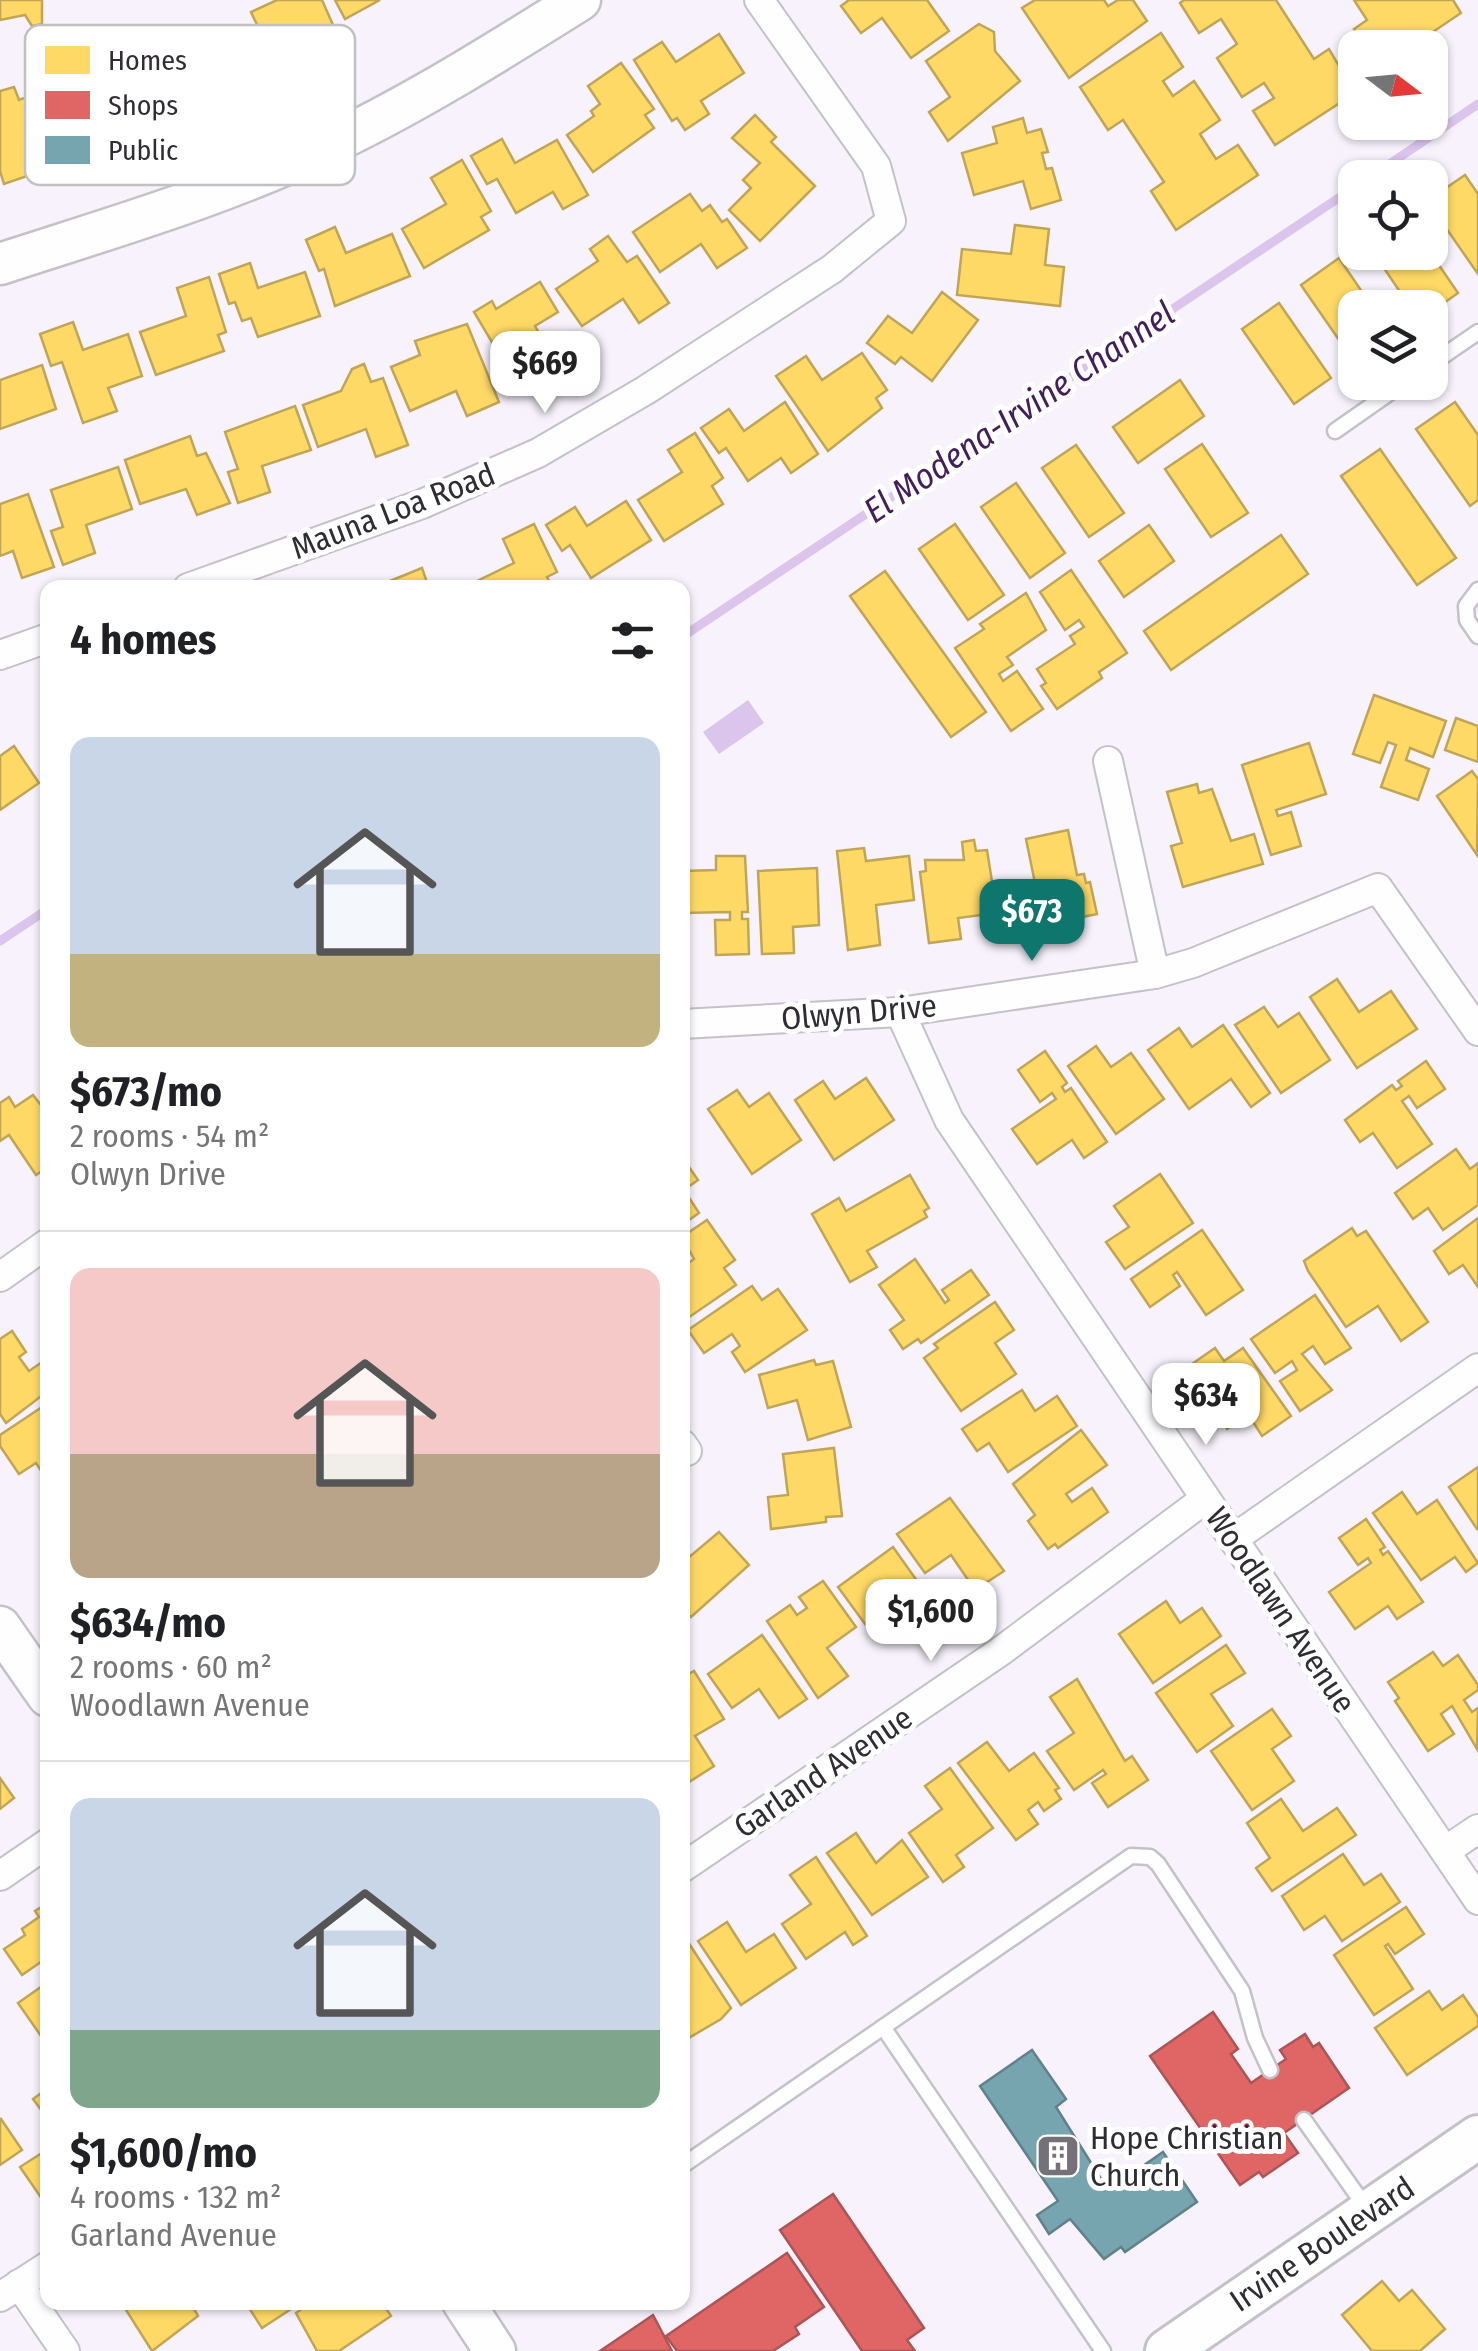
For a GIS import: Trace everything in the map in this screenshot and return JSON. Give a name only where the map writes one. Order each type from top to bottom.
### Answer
[{"type":"main road","points":[[355,132],[416,100],[580,0]]},
{"type":"main road","points":[[0,264],[231,185]]},
{"type":"main road","points":[[0,1627],[40,1684]]},
{"type":"main road","name":"Irvine Boulevard","points":[[1166,2351],[1478,2138]]},
{"type":"main road","points":[[475,2310],[496,2351]]},
{"type":"street","name":"Mauna Loa Road","points":[[210,580],[422,504],[538,453],[646,390],[816,279],[890,221],[876,166],[759,0]]},
{"type":"street","points":[[0,655],[40,641]]},
{"type":"street","points":[[1108,760],[1155,974]]},
{"type":"street","name":"Olwyn Drive","points":[[690,1024],[900,1012],[1155,974],[1193,963],[1378,888],[1478,1031]]},
{"type":"street","name":"Woodlawn Avenue","points":[[900,1012],[949,1120],[1478,1900]]},
{"type":"street","points":[[0,1277],[40,1250]]},
{"type":"street","points":[[1233,1540],[1478,1368]]},
{"type":"street","name":"Garland Avenue","points":[[690,1863],[1001,1651],[1206,1498]]},
{"type":"street","points":[[1445,1851],[1478,1829]]},
{"type":"street","points":[[0,1876],[40,1849]]},
{"type":"street","points":[[40,2271],[10,2291],[64,2351]]},
{"type":"lane","points":[[1448,353],[1478,332]]},
{"type":"lane","points":[[1336,431],[1380,400]]},
{"type":"lane","points":[[1478,590],[1466,606],[1468,620],[1478,636]]},
{"type":"lane","points":[[690,2160],[1131,1856],[1141,1855],[1158,1864],[1242,1991],[1255,2038],[1270,2070]]},
{"type":"lane","points":[[883,2027],[1103,2351]]},
{"type":"lane","points":[[1304,2120],[1369,2212]]},
{"type":"shaded area","points":[[748,700],[764,723],[719,754],[703,732]]},
{"type":"building: Homes","points":[[0,0],[42,0],[42,24],[31,25],[25,15],[0,20]]},
{"type":"building: Homes","points":[[277,0],[322,0],[333,25],[257,25],[251,12]]},
{"type":"building: Homes","points":[[335,0],[380,0],[345,19]]},
{"type":"building: Homes","points":[[849,0],[927,0],[949,31],[911,58],[882,18],[861,33],[841,6]]},
{"type":"building: Homes","points":[[1035,0],[1104,0],[1108,6],[1118,0],[1133,0],[1147,21],[1069,78],[1022,8]]},
{"type":"building: Homes","points":[[1276,0],[1314,59],[1329,49],[1338,64],[1338,104],[1275,145],[1253,111],[1274,98],[1264,83],[1242,97],[1217,58],[1237,44],[1221,19],[1199,33],[1180,3]]},
{"type":"building: Homes","points":[[1354,0],[1453,0],[1461,13],[1436,30],[1355,30],[1367,20]]},
{"type":"building: Homes","points":[[979,24],[994,32],[995,51],[1020,81],[948,141],[929,112],[950,97],[926,61]]},
{"type":"building: Homes","points":[[1161,33],[1183,67],[1163,81],[1173,96],[1194,81],[1220,120],[1200,134],[1216,159],[1238,145],[1258,175],[1176,230],[1151,191],[1164,182],[1123,120],[1108,130],[1080,87]]},
{"type":"building: Homes","points":[[719,34],[744,73],[701,101],[709,114],[685,130],[677,118],[672,121],[634,60],[662,42],[676,62]]},
{"type":"building: Homes","points":[[621,63],[654,109],[645,115],[654,128],[593,172],[567,135],[594,116],[591,111],[600,104],[588,86]]},
{"type":"building: Homes","points":[[14,87],[19,100],[25,98],[25,177],[4,184],[0,171],[0,91]]},
{"type":"building: Homes","points":[[755,115],[776,137],[771,142],[815,186],[760,241],[729,210],[751,188],[743,180],[760,163],[732,138]]},
{"type":"building: Homes","points":[[1023,118],[1027,133],[1041,129],[1048,152],[1042,153],[1046,169],[1052,168],[1061,200],[1031,209],[1023,181],[974,195],[962,153],[997,143],[993,127]]},
{"type":"building: Homes","points":[[502,139],[515,163],[557,140],[588,195],[563,209],[553,192],[516,213],[497,179],[487,184],[471,156]]},
{"type":"building: Homes","points":[[462,160],[491,211],[481,217],[489,230],[424,268],[402,229],[446,204],[431,178]]},
{"type":"building: Homes","points":[[1465,175],[1478,194],[1478,274],[1448,231],[1448,187]]},
{"type":"building: Homes","points":[[690,194],[702,211],[710,205],[722,222],[727,219],[747,248],[717,268],[701,244],[660,272],[633,232]]},
{"type":"building: Homes","points":[[1015,225],[1049,229],[1045,265],[1064,267],[1060,306],[957,295],[962,249],[1011,254]]},
{"type":"building: Homes","points":[[335,227],[346,253],[392,234],[410,276],[335,306],[324,269],[319,271],[306,240]]},
{"type":"building: Homes","points":[[608,236],[627,262],[637,256],[669,303],[639,323],[623,299],[582,326],[556,289],[598,261],[590,249]]},
{"type":"building: Homes","points":[[1338,259],[1338,270],[1347,270],[1361,290],[1338,290],[1338,338],[1301,285]]},
{"type":"building: Homes","points":[[250,263],[258,288],[305,272],[320,316],[258,337],[251,318],[242,321],[235,302],[229,304],[219,274]]},
{"type":"building: Homes","points":[[1385,270],[1442,270],[1458,293],[1448,300],[1448,290],[1399,290]]},
{"type":"building: Homes","points":[[209,277],[226,332],[218,335],[224,351],[156,375],[140,332],[186,316],[177,288]]},
{"type":"building: Homes","points":[[540,282],[558,312],[535,326],[559,368],[521,391],[474,312],[492,301],[496,309]]},
{"type":"building: Homes","points":[[942,292],[978,320],[932,381],[901,357],[895,364],[867,343],[888,316],[912,333]]},
{"type":"building: Homes","points":[[1279,303],[1331,378],[1294,404],[1242,329]]},
{"type":"building: Homes","points":[[73,322],[83,350],[128,334],[142,376],[108,388],[117,411],[83,423],[62,362],[51,366],[40,334]]},
{"type":"building: Homes","points":[[467,324],[499,402],[467,416],[456,391],[410,411],[391,367],[420,355],[415,341]]},
{"type":"building: Homes","points":[[862,353],[887,390],[876,398],[882,408],[828,451],[776,376],[806,356],[822,380]]},
{"type":"building: Homes","points":[[364,364],[371,382],[383,378],[408,445],[376,457],[366,429],[318,447],[303,405],[341,391],[352,369]]},
{"type":"building: Homes","points":[[42,365],[56,409],[0,429],[0,380]]},
{"type":"building: Homes","points":[[1180,380],[1204,416],[1138,463],[1113,427]]},
{"type":"building: Homes","points":[[785,402],[818,454],[791,473],[781,458],[748,481],[726,448],[719,453],[701,428],[729,409],[744,431]]},
{"type":"building: Homes","points":[[1455,402],[1478,435],[1478,500],[1470,506],[1416,429]]},
{"type":"building: Homes","points":[[295,406],[311,450],[262,466],[270,492],[238,503],[228,472],[238,469],[225,432]]},
{"type":"building: Homes","points":[[695,433],[723,478],[712,486],[723,504],[664,541],[638,500],[682,472],[668,450]]},
{"type":"building: Homes","points":[[190,436],[197,456],[206,453],[230,503],[197,515],[186,489],[140,504],[125,460]]},
{"type":"building: Homes","points":[[1202,444],[1248,513],[1211,537],[1165,469]]},
{"type":"building: Homes","points":[[1076,445],[1124,513],[1089,537],[1042,468]]},
{"type":"building: Homes","points":[[1380,449],[1456,558],[1417,585],[1341,476]]},
{"type":"building: Homes","points":[[118,467],[132,509],[86,525],[95,553],[63,565],[51,531],[63,527],[51,490]]},
{"type":"building: Homes","points":[[1016,483],[1065,553],[1030,578],[981,507]]},
{"type":"building: Homes","points":[[28,494],[54,567],[22,578],[13,551],[0,556],[0,504]]},
{"type":"building: Homes","points":[[626,501],[651,540],[591,578],[570,545],[562,551],[546,525],[575,507],[587,526]]},
{"type":"building: Homes","points":[[534,524],[557,572],[547,577],[549,580],[479,580],[514,563],[503,539]]},
{"type":"building: Homes","points":[[955,524],[1004,595],[968,620],[919,549]]},
{"type":"building: Homes","points":[[1149,525],[1174,561],[1124,597],[1099,561]]},
{"type":"building: Homes","points":[[1281,535],[1308,574],[1171,670],[1144,631]]},
{"type":"building: Homes","points":[[422,568],[426,580],[392,580]]},
{"type":"building: Homes","points":[[1071,570],[1127,653],[1099,672],[1102,678],[1057,709],[1041,686],[1046,683],[1037,669],[1075,644],[1070,636],[1084,627],[1079,620],[1065,630],[1040,592]]},
{"type":"building: Homes","points":[[885,571],[986,712],[951,737],[850,596]]},
{"type":"building: Homes","points":[[1026,593],[1046,630],[1007,657],[1013,665],[999,674],[1003,681],[1017,671],[1043,709],[1011,731],[955,648],[984,629],[980,624]]},
{"type":"building: Homes","points":[[1374,695],[1446,721],[1433,757],[1410,748],[1406,760],[1429,769],[1418,800],[1381,787],[1396,745],[1388,742],[1380,763],[1353,754]]},
{"type":"building: Homes","points":[[1456,718],[1478,726],[1478,762],[1445,750]]},
{"type":"building: Homes","points":[[1309,743],[1326,794],[1276,810],[1278,816],[1291,812],[1301,846],[1271,855],[1242,765]]},
{"type":"building: Homes","points":[[14,746],[39,783],[0,810],[0,756]]},
{"type":"building: Homes","points":[[1472,771],[1478,779],[1477,855],[1437,796]]},
{"type":"building: Homes","points":[[1197,784],[1199,793],[1212,789],[1231,841],[1254,834],[1263,864],[1183,887],[1171,846],[1182,843],[1167,792]]},
{"type":"building: Homes","points":[[1068,830],[1077,875],[1084,874],[1086,883],[1090,882],[1097,914],[1016,931],[1010,898],[1037,893],[1026,839]]},
{"type":"building: Homes","points":[[974,840],[976,851],[987,850],[997,913],[958,918],[961,939],[929,943],[920,872],[926,871],[925,860],[964,860],[962,842]]},
{"type":"building: Homes","points":[[864,848],[866,861],[909,856],[914,900],[876,905],[880,945],[848,950],[837,851]]},
{"type":"building: Homes","points":[[716,856],[745,856],[748,912],[742,912],[742,919],[748,919],[749,954],[716,955],[715,920],[730,920],[730,912],[690,913],[690,871],[716,870]]},
{"type":"building: Homes","points":[[817,868],[819,925],[793,927],[794,953],[762,954],[758,871]]},
{"type":"building: Homes","points":[[1337,979],[1359,1012],[1391,991],[1417,1029],[1357,1068],[1310,997]]},
{"type":"building: Homes","points":[[1264,1007],[1278,1027],[1299,1013],[1330,1060],[1281,1093],[1235,1025]]},
{"type":"building: Homes","points":[[1223,1025],[1270,1093],[1251,1107],[1231,1079],[1189,1109],[1148,1050],[1179,1028],[1192,1047]]},
{"type":"building: Homes","points":[[1096,1046],[1111,1067],[1131,1053],[1164,1099],[1116,1134],[1068,1066]]},
{"type":"building: Homes","points":[[1045,1051],[1067,1083],[1062,1087],[1065,1092],[1071,1088],[1107,1142],[1084,1158],[1072,1140],[1037,1164],[1012,1129],[1056,1099],[1052,1093],[1040,1102],[1018,1070]]},
{"type":"building: Homes","points":[[1426,1061],[1445,1089],[1417,1108],[1409,1096],[1402,1101],[1432,1144],[1397,1168],[1373,1133],[1360,1142],[1345,1120],[1392,1085],[1396,1090],[1402,1086],[1398,1081]]},
{"type":"building: Homes","points":[[866,1078],[894,1120],[834,1160],[795,1100],[823,1081],[835,1099]]},
{"type":"building: Homes","points":[[737,1090],[749,1107],[769,1093],[801,1140],[752,1174],[708,1109]]},
{"type":"building: Homes","points":[[33,1095],[40,1104],[40,1172],[36,1175],[9,1135],[0,1141],[0,1103],[9,1097],[15,1107]]},
{"type":"building: Homes","points":[[1456,1149],[1470,1169],[1478,1163],[1478,1205],[1443,1230],[1428,1208],[1413,1219],[1395,1193]]},
{"type":"building: Homes","points":[[690,1168],[698,1180],[690,1186]]},
{"type":"building: Homes","points":[[1160,1174],[1193,1223],[1125,1269],[1106,1242],[1129,1227],[1114,1206]]},
{"type":"building: Homes","points":[[910,1175],[929,1208],[924,1211],[927,1217],[867,1251],[877,1267],[850,1282],[812,1214],[839,1198],[846,1211]]},
{"type":"building: Homes","points":[[690,1199],[699,1213],[690,1219]]},
{"type":"building: Homes","points":[[1478,1218],[1478,1287],[1463,1265],[1449,1274],[1434,1251]]},
{"type":"building: Homes","points":[[707,1220],[735,1260],[724,1268],[736,1285],[690,1317],[690,1262],[694,1259],[690,1232]]},
{"type":"building: Homes","points":[[1352,1228],[1357,1236],[1366,1231],[1428,1322],[1401,1341],[1378,1306],[1346,1327],[1308,1271],[1304,1261]]},
{"type":"building: Homes","points":[[1202,1230],[1243,1290],[1206,1315],[1177,1272],[1173,1275],[1180,1286],[1150,1307],[1131,1279]]},
{"type":"building: Homes","points":[[915,1259],[945,1303],[949,1300],[942,1290],[971,1270],[989,1295],[921,1343],[918,1339],[903,1349],[890,1330],[904,1320],[879,1285]]},
{"type":"building: Homes","points":[[752,1286],[762,1300],[778,1289],[807,1330],[745,1372],[732,1352],[740,1346],[732,1334],[704,1353],[690,1329]]},
{"type":"building: Homes","points":[[1315,1295],[1351,1348],[1325,1364],[1313,1346],[1302,1354],[1332,1390],[1300,1411],[1280,1381],[1297,1370],[1292,1361],[1275,1373],[1251,1339]]},
{"type":"building: Homes","points":[[995,1302],[1014,1330],[995,1343],[1016,1374],[961,1411],[924,1358],[938,1348],[934,1344]]},
{"type":"building: Homes","points":[[12,1331],[26,1352],[19,1357],[29,1371],[40,1363],[40,1397],[6,1423],[0,1414],[0,1339]]},
{"type":"building: Homes","points":[[1215,1348],[1224,1361],[1243,1348],[1291,1416],[1262,1436],[1248,1414],[1227,1429],[1193,1380],[1197,1378],[1189,1366]]},
{"type":"building: Homes","points":[[814,1360],[816,1365],[833,1361],[851,1427],[808,1440],[797,1400],[768,1408],[759,1375]]},
{"type":"building: Homes","points":[[1022,1390],[1035,1411],[1057,1396],[1077,1426],[1008,1472],[989,1443],[977,1451],[962,1429]]},
{"type":"building: Homes","points":[[40,1408],[40,1469],[36,1463],[19,1474],[0,1446],[0,1435]]},
{"type":"building: Homes","points":[[1081,1430],[1107,1465],[1066,1494],[1072,1502],[1092,1488],[1108,1512],[1058,1548],[1055,1544],[1048,1549],[1028,1521],[1035,1515],[1013,1484]]},
{"type":"building: Homes","points":[[834,1448],[842,1516],[826,1517],[826,1522],[771,1529],[768,1497],[788,1495],[783,1454]]},
{"type":"building: Homes","points":[[1478,1467],[1478,1528],[1477,1529],[1449,1487]]},
{"type":"building: Homes","points":[[1402,1492],[1417,1514],[1437,1500],[1478,1563],[1466,1572],[1455,1557],[1421,1580],[1373,1513]]},
{"type":"building: Homes","points":[[950,1498],[1004,1571],[975,1590],[951,1555],[925,1573],[897,1534]]},
{"type":"building: Homes","points":[[1366,1519],[1385,1547],[1380,1550],[1383,1555],[1388,1551],[1423,1602],[1397,1619],[1388,1606],[1355,1629],[1329,1592],[1371,1563],[1368,1558],[1358,1565],[1339,1538]]},
{"type":"building: Homes","points":[[719,1532],[749,1565],[691,1617],[690,1616],[690,1556]]},
{"type":"building: Homes","points":[[893,1547],[937,1609],[909,1630],[889,1602],[865,1624],[838,1587]]},
{"type":"building: Homes","points":[[823,1581],[856,1627],[827,1648],[848,1676],[818,1698],[767,1621],[790,1605],[797,1615],[807,1608],[799,1597]]},
{"type":"building: Homes","points":[[1166,1601],[1180,1623],[1202,1608],[1221,1636],[1153,1683],[1119,1634]]},
{"type":"building: Homes","points":[[762,1635],[807,1699],[779,1718],[759,1689],[732,1708],[708,1674]]},
{"type":"building: Homes","points":[[1226,1645],[1245,1673],[1211,1694],[1233,1726],[1197,1752],[1156,1693]]},
{"type":"building: Homes","points":[[1433,1652],[1443,1666],[1458,1655],[1478,1685],[1478,1690],[1464,1700],[1472,1712],[1478,1708],[1477,1749],[1452,1706],[1441,1714],[1454,1734],[1428,1751],[1395,1701],[1399,1698],[1388,1682]]},
{"type":"building: Homes","points":[[694,1671],[724,1719],[695,1736],[714,1766],[690,1781],[690,1673]]},
{"type":"building: Homes","points":[[1077,1679],[1125,1761],[1132,1756],[1148,1780],[1108,1807],[1092,1783],[1106,1774],[1103,1770],[1074,1790],[1047,1751],[1074,1733],[1050,1697]]},
{"type":"building: Homes","points":[[1272,1709],[1291,1736],[1272,1749],[1294,1781],[1252,1810],[1211,1751]]},
{"type":"building: Homes","points":[[987,1742],[1009,1771],[1034,1753],[1059,1788],[1055,1790],[1061,1799],[1044,1811],[1038,1802],[1028,1810],[1038,1824],[1016,1840],[958,1763]]},
{"type":"building: Homes","points":[[950,1768],[993,1828],[956,1855],[964,1867],[943,1882],[909,1833],[942,1809],[925,1786]]},
{"type":"building: Homes","points":[[0,1778],[14,1798],[0,1809]]},
{"type":"building: Homes","points":[[1281,1799],[1303,1831],[1337,1808],[1356,1835],[1272,1891],[1256,1868],[1270,1858],[1247,1823]]},
{"type":"building: Homes","points":[[856,1833],[876,1863],[902,1840],[928,1877],[872,1915],[827,1853]]},
{"type":"building: Homes","points":[[1343,1854],[1364,1885],[1381,1874],[1400,1902],[1342,1941],[1325,1916],[1304,1930],[1282,1896]]},
{"type":"building: Homes","points":[[816,1857],[867,1936],[853,1945],[845,1932],[806,1959],[782,1924],[811,1904],[790,1875]]},
{"type":"building: Homes","points":[[1406,1907],[1424,1934],[1395,1954],[1388,1944],[1385,1946],[1413,1989],[1374,2015],[1334,1955]]},
{"type":"building: Homes","points":[[40,1908],[40,1963],[22,1975],[4,1949],[25,1935],[22,1929],[39,1917],[35,1911]]},
{"type":"building: Homes","points":[[727,1922],[746,1952],[774,1934],[796,1968],[741,2005],[698,1941]]},
{"type":"building: Homes","points":[[690,1945],[731,2008],[721,2019],[690,2037]]},
{"type":"building: Homes","points":[[40,1988],[40,2035],[18,2003]]},
{"type":"building: Homes","points":[[1429,1991],[1442,2010],[1463,1995],[1478,2017],[1478,2026],[1407,2075],[1375,2028]]},
{"type":"building: Homes","points":[[0,2120],[22,2150],[0,2165]]},
{"type":"building: Homes","points":[[40,2154],[40,2196],[20,2167]]},
{"type":"building: Homes","points":[[1382,2281],[1399,2301],[1412,2290],[1445,2329],[1420,2351],[1372,2351],[1342,2315]]},
{"type":"building: Homes","points":[[126,2310],[195,2310],[198,2316],[152,2351]]},
{"type":"building: Homes","points":[[250,2310],[289,2310],[262,2328]]},
{"type":"building: Homes","points":[[387,2310],[391,2316],[339,2351],[317,2351],[296,2313]]},
{"type":"building: Shops","points":[[1213,2012],[1238,2049],[1231,2054],[1251,2083],[1286,2059],[1280,2050],[1305,2034],[1313,2047],[1319,2043],[1349,2088],[1284,2133],[1298,2153],[1263,2177],[1259,2172],[1240,2185],[1150,2056]]},
{"type":"building: Shops","points":[[833,2194],[924,2328],[907,2340],[915,2351],[862,2351],[780,2230]]},
{"type":"building: Shops","points":[[787,2253],[824,2307],[795,2327],[799,2334],[773,2351],[677,2351],[666,2336]]},
{"type":"building: Shops","points":[[653,2315],[672,2351],[600,2351]]},
{"type":"building: Public","name":"Hope Christian Church","points":[[1032,2050],[1066,2099],[1056,2107],[1108,2190],[1163,2152],[1197,2202],[1125,2252],[1121,2247],[1104,2259],[1070,2219],[1049,2234],[1037,2215],[1058,2201],[980,2086]]},
{"type":"waterway","name":"El Modena-Irvine Channel","points":[[1396,160],[1478,104]]},
{"type":"waterway","name":"El Modena-Irvine Channel","points":[[690,632],[1338,198]]},
{"type":"waterway","name":"El Modena-Irvine Channel","points":[[0,941],[40,914]]},
{"type":"place","name":"Hope Christian Church","points":[[1058,2156]]}]
